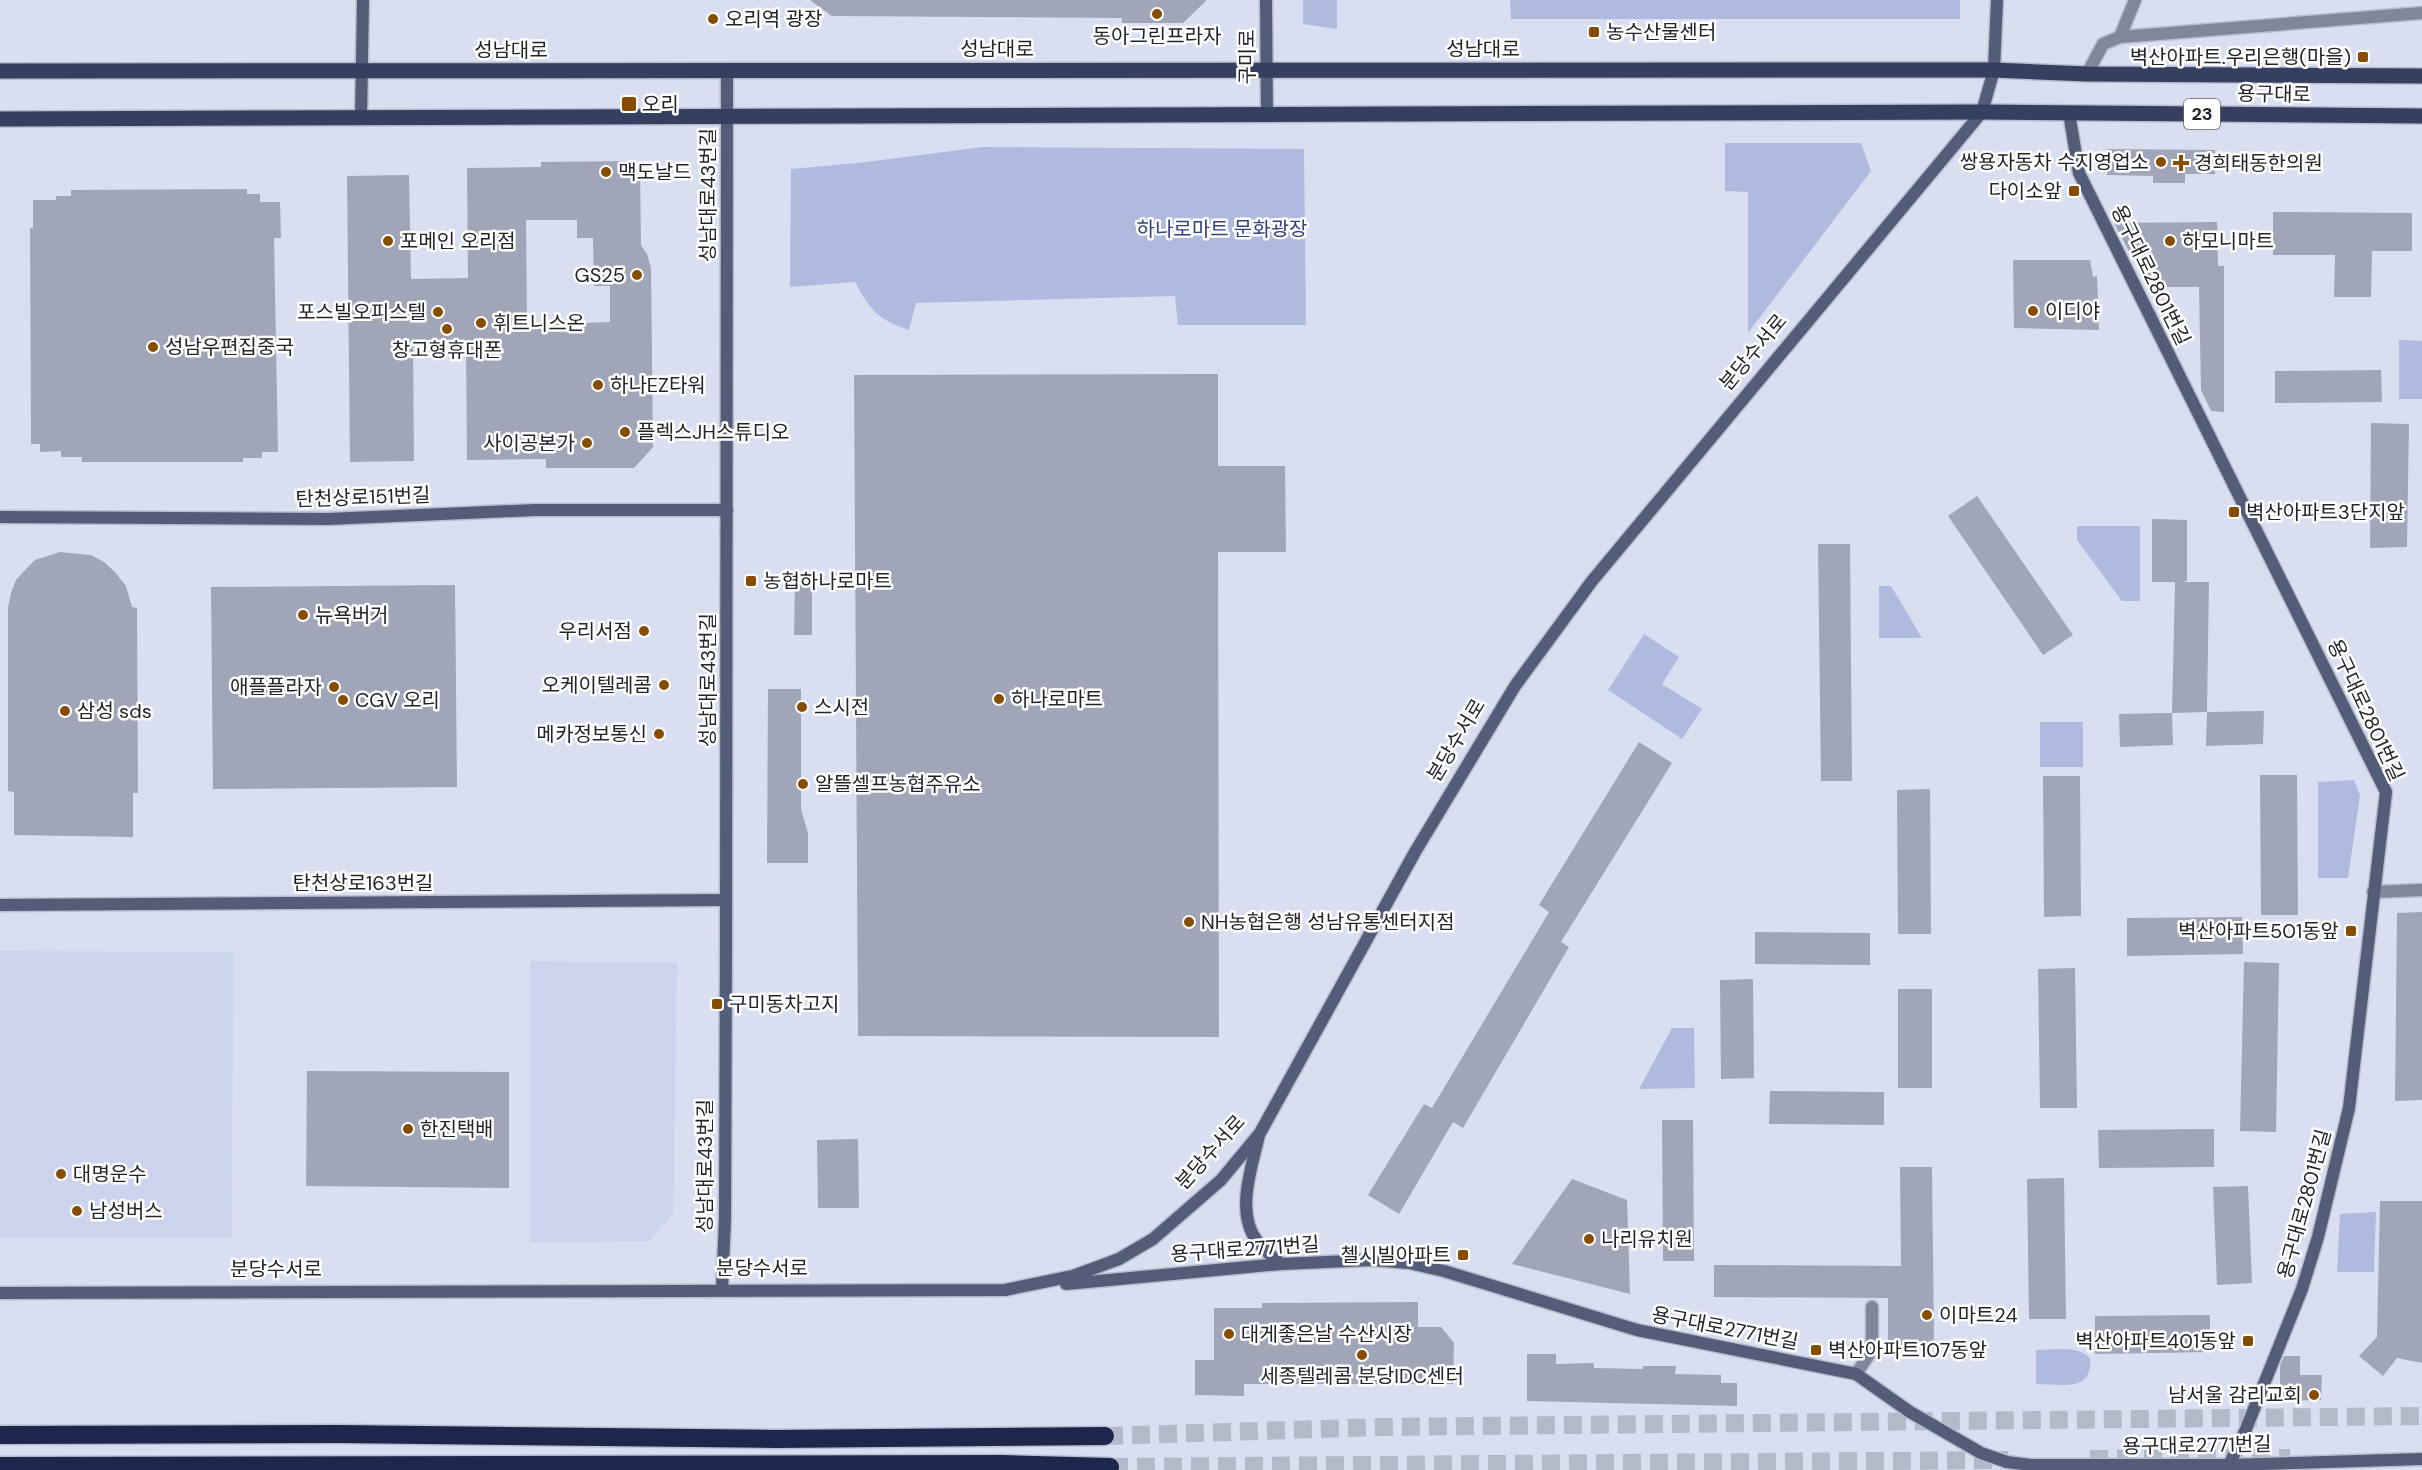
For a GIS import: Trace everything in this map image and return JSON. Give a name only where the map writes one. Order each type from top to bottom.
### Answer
[{"type":"highway","points":[[0,1436],[337,1434],[753,1439],[1105,1436]]},
{"type":"highway","points":[[0,1466],[1002,1464],[1110,1467]]},
{"type":"main road","name":"성남대로","points":[[0,71],[1994,70]]},
{"type":"main road","name":"용구대로","points":[[1994,70],[2087,74],[2422,76]]},
{"type":"main road","name":"용구대로","points":[[1982,112],[2422,116]]},
{"type":"main road","points":[[0,119],[1982,112]]},
{"type":"street","points":[[361,118],[363,0]]},
{"type":"street","name":"구미로","points":[[1266,0],[1267,115]]},
{"type":"street","points":[[1982,112],[1994,70],[1997,0]]},
{"type":"street","points":[[2120,37],[2135,0]]},
{"type":"street","points":[[2087,74],[2103,45],[2120,37],[2422,13]]},
{"type":"street","name":"성남대로43번길","points":[[722,1290],[725,1218],[728,70]]},
{"type":"street","name":"분당수서로","points":[[0,1293],[1005,1290],[1073,1276],[1119,1259],[1153,1239],[1221,1180],[1260,1133],[1415,852],[1515,686],[1592,581],[1982,112]]},
{"type":"street","name":"용구대로2801번길","points":[[2069,113],[2079,173],[2386,792],[2349,1108],[2318,1237],[2298,1299],[2229,1465]]},
{"type":"street","name":"탄천상로151번길","points":[[0,517],[328,519],[535,510],[727,510]]},
{"type":"street","points":[[2373,892],[2422,890]]},
{"type":"street","name":"탄천상로163번길","points":[[0,905],[725,900]]},
{"type":"street","points":[[1260,1133],[1246,1197],[1248,1223],[1256,1240],[1281,1264]]},
{"type":"street","name":"용구대로2771번길","points":[[1005,1290],[1281,1264],[1372,1260],[1409,1263],[1444,1271],[1637,1330],[1856,1374],[1910,1412],[1962,1443],[1981,1453],[2007,1462],[2030,1465],[2229,1465],[2422,1459]]},
{"type":"street","points":[[1856,1374],[1872,1350],[1872,1307]]},
{"type":"shaded area","points":[[0,951],[233,952],[232,1238],[0,1237]]},
{"type":"shaded area","points":[[530,961],[677,963],[673,1213],[650,1241],[530,1242]]},
{"type":"green space","points":[[1303,0],[1337,0],[1337,29],[1303,24]]},
{"type":"green space","points":[[1510,0],[1960,0],[1960,19],[1511,19]]},
{"type":"green space","points":[[1725,143],[1861,143],[1871,171],[1748,333],[1748,192],[1725,191]]},
{"type":"green space","name":"하나로마트 문화광장","points":[[983,147],[1304,149],[1306,325],[1178,325],[1175,296],[916,303],[909,330],[889,322],[870,307],[855,282],[790,287],[791,169]]},
{"type":"green space","points":[[2399,340],[2422,341],[2422,399],[2399,399]]},
{"type":"green space","points":[[2077,526],[2140,526],[2140,601],[2122,601],[2077,540]]},
{"type":"green space","points":[[1879,586],[1891,586],[1922,638],[1879,638]]},
{"type":"green space","points":[[1644,634],[1679,657],[1662,684],[1702,709],[1682,739],[1608,690]]},
{"type":"green space","points":[[2040,722],[2083,722],[2083,767],[2040,767]]},
{"type":"green space","points":[[2354,780],[2360,795],[2348,878],[2318,878],[2318,782]]},
{"type":"green space","points":[[1672,1028],[1694,1028],[1695,1088],[1639,1089]]},
{"type":"green space","points":[[2376,1212],[2374,1272],[2337,1272],[2340,1214]]},
{"type":"green space","points":[[2036,1350],[2079,1351],[2090,1358],[2090,1369],[2081,1382],[2074,1384],[2036,1384]]},
{"type":"building","points":[[810,0],[1207,0],[1183,23],[1122,23],[1122,18],[832,16]]},
{"type":"building","name":"쌍용자동차 수지영업소","points":[[2107,149],[2215,150],[2215,174],[2185,174],[2185,183],[2153,183],[2153,176],[2107,175]]},
{"type":"building","points":[[633,161],[640,169],[641,245],[647,254],[651,268],[653,447],[634,468],[546,468],[546,459],[467,460],[466,346],[413,346],[414,461],[350,462],[347,176],[409,175],[411,279],[468,278],[467,168],[541,167],[541,162]],"holes":[[[526,220],[577,220],[577,238],[593,238],[594,286],[610,286],[610,322],[527,325]]]},
{"type":"building","name":"성남우편집중국","points":[[247,189],[247,194],[260,194],[260,202],[280,202],[281,238],[274,238],[278,452],[262,452],[262,458],[243,458],[243,462],[82,462],[82,457],[61,457],[61,451],[40,452],[40,444],[31,444],[30,228],[33,228],[33,200],[56,200],[56,196],[71,196],[71,190]]},
{"type":"building","points":[[2273,212],[2412,213],[2412,251],[2372,251],[2371,297],[2334,297],[2335,255],[2273,255]]},
{"type":"building","points":[[2217,222],[2218,266],[2224,266],[2224,412],[2211,411],[2201,390],[2199,287],[2148,287],[2147,259],[2133,259],[2114,223]]},
{"type":"building","points":[[2013,260],[2090,260],[2093,277],[2097,276],[2099,330],[2014,328]]},
{"type":"building","points":[[2381,370],[2382,402],[2275,403],[2275,371]]},
{"type":"building","points":[[1218,374],[1218,466],[1285,466],[1286,552],[1218,552],[1219,1037],[858,1036],[854,375]]},
{"type":"building","points":[[2371,423],[2409,424],[2407,547],[2370,548]]},
{"type":"building","points":[[1977,496],[2073,635],[2043,655],[1948,516]]},
{"type":"building","points":[[2152,519],[2187,520],[2187,581],[2181,582],[2209,582],[2207,712],[2172,713],[2175,582],[2152,582]]},
{"type":"building","points":[[1818,544],[1850,544],[1852,781],[1821,781]]},
{"type":"building","points":[[60,552],[91,555],[104,562],[126,586],[132,607],[137,608],[138,793],[133,793],[133,837],[14,835],[14,792],[8,791],[8,608],[16,580],[27,568],[35,560]]},
{"type":"building","points":[[795,583],[812,583],[812,635],[794,635]]},
{"type":"building","name":"애플플라자","points":[[455,585],[457,787],[213,789],[211,587]]},
{"type":"building","points":[[768,689],[801,689],[801,809],[808,833],[808,863],[767,863]]},
{"type":"building","points":[[2264,711],[2263,744],[2206,746],[2207,712]]},
{"type":"building","points":[[2172,713],[2173,745],[2120,747],[2119,714]]},
{"type":"building","points":[[1639,742],[1672,763],[1561,942],[1569,947],[1463,1128],[1453,1122],[1399,1214],[1368,1195],[1424,1104],[1432,1108],[1549,912],[1539,905]]},
{"type":"building","points":[[2260,775],[2297,775],[2298,915],[2261,915]]},
{"type":"building","points":[[2043,776],[2080,776],[2081,916],[2044,917]]},
{"type":"building","points":[[1930,789],[1931,934],[1898,934],[1897,790]]},
{"type":"building","points":[[2422,912],[2422,1100],[2395,1101],[2397,913]]},
{"type":"building","points":[[2242,917],[2243,954],[2127,956],[2127,918]]},
{"type":"building","points":[[1755,932],[1870,933],[1870,965],[1755,964]]},
{"type":"building","points":[[2244,962],[2279,963],[2276,1132],[2240,1131]]},
{"type":"building","points":[[2075,968],[2077,1108],[2040,1108],[2038,969]]},
{"type":"building","points":[[1753,979],[1754,1078],[1721,1079],[1720,980]]},
{"type":"building","points":[[1898,989],[1932,989],[1932,1088],[1898,1088]]},
{"type":"building","name":"한진택배","points":[[307,1071],[509,1072],[509,1188],[306,1186]]},
{"type":"building","points":[[1770,1091],[1884,1092],[1884,1125],[1769,1124]]},
{"type":"building","points":[[1662,1120],[1693,1120],[1694,1261],[1663,1261]]},
{"type":"building","points":[[2214,1129],[2214,1167],[2099,1168],[2098,1130]]},
{"type":"building","points":[[858,1139],[859,1208],[818,1208],[817,1140]]},
{"type":"building","points":[[1900,1167],[1932,1167],[1934,1345],[1888,1345],[1888,1298],[1714,1297],[1714,1265],[1901,1266]]},
{"type":"building","points":[[2064,1178],[2066,1319],[2029,1319],[2027,1179]]},
{"type":"building","points":[[1572,1179],[1627,1200],[1630,1294],[1512,1264]]},
{"type":"building","points":[[2248,1186],[2252,1283],[2217,1285],[2213,1187]]},
{"type":"building","points":[[2380,1201],[2422,1201],[2422,1363],[2397,1358],[2383,1376],[2359,1356],[2377,1337]]},
{"type":"building","points":[[1418,1302],[1418,1327],[1441,1327],[1454,1343],[1453,1384],[1244,1384],[1244,1396],[1195,1395],[1195,1360],[1214,1360],[1214,1308],[1262,1308],[1262,1303]]},
{"type":"building","points":[[2210,1315],[2210,1352],[2095,1354],[2095,1316]]},
{"type":"building","points":[[1527,1354],[1556,1354],[1556,1364],[1594,1363],[1594,1368],[1643,1369],[1643,1366],[1676,1366],[1675,1374],[1721,1375],[1721,1383],[1737,1383],[1737,1406],[1527,1401]]},
{"type":"building","points":[[2284,1356],[2300,1356],[2300,1375],[2322,1375],[2321,1400],[2280,1401],[2280,1366]]},
{"type":"tunnel","points":[[1105,1436],[1381,1427],[2422,1416]]},
{"type":"tunnel","points":[[2090,1459],[2290,1458]]},
{"type":"tunnel","points":[[1110,1467],[2008,1460]]},
{"type":"place","name":"동아그린프라자","points":[[1157,14]]},
{"type":"place","name":"오리역 광장","points":[[713,19]]},
{"type":"place","name":"농수산물센터","points":[[1594,32]]},
{"type":"place","name":"벽산아파트.우리은행(마을)","points":[[2363,57]]},
{"type":"place","name":"오리","points":[[629,104]]},
{"type":"place","name":"쌍용자동차 수지영업소","points":[[2161,162]]},
{"type":"place","name":"경희태동한의원","points":[[2181,163]]},
{"type":"place","name":"맥도날드","points":[[606,172]]},
{"type":"place","name":"다이소앞","points":[[2074,191]]},
{"type":"place","name":"포메인 오리점","points":[[388,241]]},
{"type":"place","name":"하모니마트","points":[[2170,241]]},
{"type":"place","name":"GS25","points":[[637,275]]},
{"type":"place","name":"이디야","points":[[2033,311]]},
{"type":"place","name":"포스빌오피스텔","points":[[438,312]]},
{"type":"place","name":"휘트니스온","points":[[481,323]]},
{"type":"place","name":"창고형휴대폰","points":[[447,329]]},
{"type":"place","name":"성남우편집중국","points":[[153,347]]},
{"type":"place","name":"하나EZ타워","points":[[598,385]]},
{"type":"place","name":"플렉스JH스튜디오","points":[[625,432]]},
{"type":"place","name":"사이공본가","points":[[587,443]]},
{"type":"place","name":"벽산아파트3단지앞","points":[[2234,512]]},
{"type":"place","name":"농협하나로마트","points":[[751,581]]},
{"type":"place","name":"뉴욕버거","points":[[303,615]]},
{"type":"place","name":"우리서점","points":[[644,631]]},
{"type":"place","name":"오케이텔레콤","points":[[664,685]]},
{"type":"place","name":"애플플라자","points":[[334,687]]},
{"type":"place","name":"하나로마트","points":[[999,699]]},
{"type":"place","name":"CGV 오리","points":[[343,700]]},
{"type":"place","name":"스시전","points":[[802,707]]},
{"type":"place","name":"삼성 sds","points":[[65,711]]},
{"type":"place","name":"메카정보통신","points":[[659,734]]},
{"type":"place","name":"알뜰셀프농협주유소","points":[[803,784]]},
{"type":"place","name":"NH농협은행 성남유통센터지점","points":[[1189,922]]},
{"type":"place","name":"벽산아파트501동앞","points":[[2351,931]]},
{"type":"place","name":"구미동차고지","points":[[717,1004]]},
{"type":"place","name":"한진택배","points":[[408,1129]]},
{"type":"place","name":"대명운수","points":[[61,1174]]},
{"type":"place","name":"남성버스","points":[[77,1211]]},
{"type":"place","name":"나리유치원","points":[[1589,1239]]},
{"type":"place","name":"첼시빌아파트","points":[[1463,1255]]},
{"type":"place","name":"이마트24","points":[[1927,1315]]},
{"type":"place","name":"대게좋은날 수산시장","points":[[1229,1334]]},
{"type":"place","name":"벽산아파트401동앞","points":[[2248,1341]]},
{"type":"place","name":"벽산아파트107동앞","points":[[1816,1350]]},
{"type":"place","name":"세종텔레콤 분당IDC센터","points":[[1362,1355]]},
{"type":"place","name":"남서울 감리교회","points":[[2314,1395]]}]
